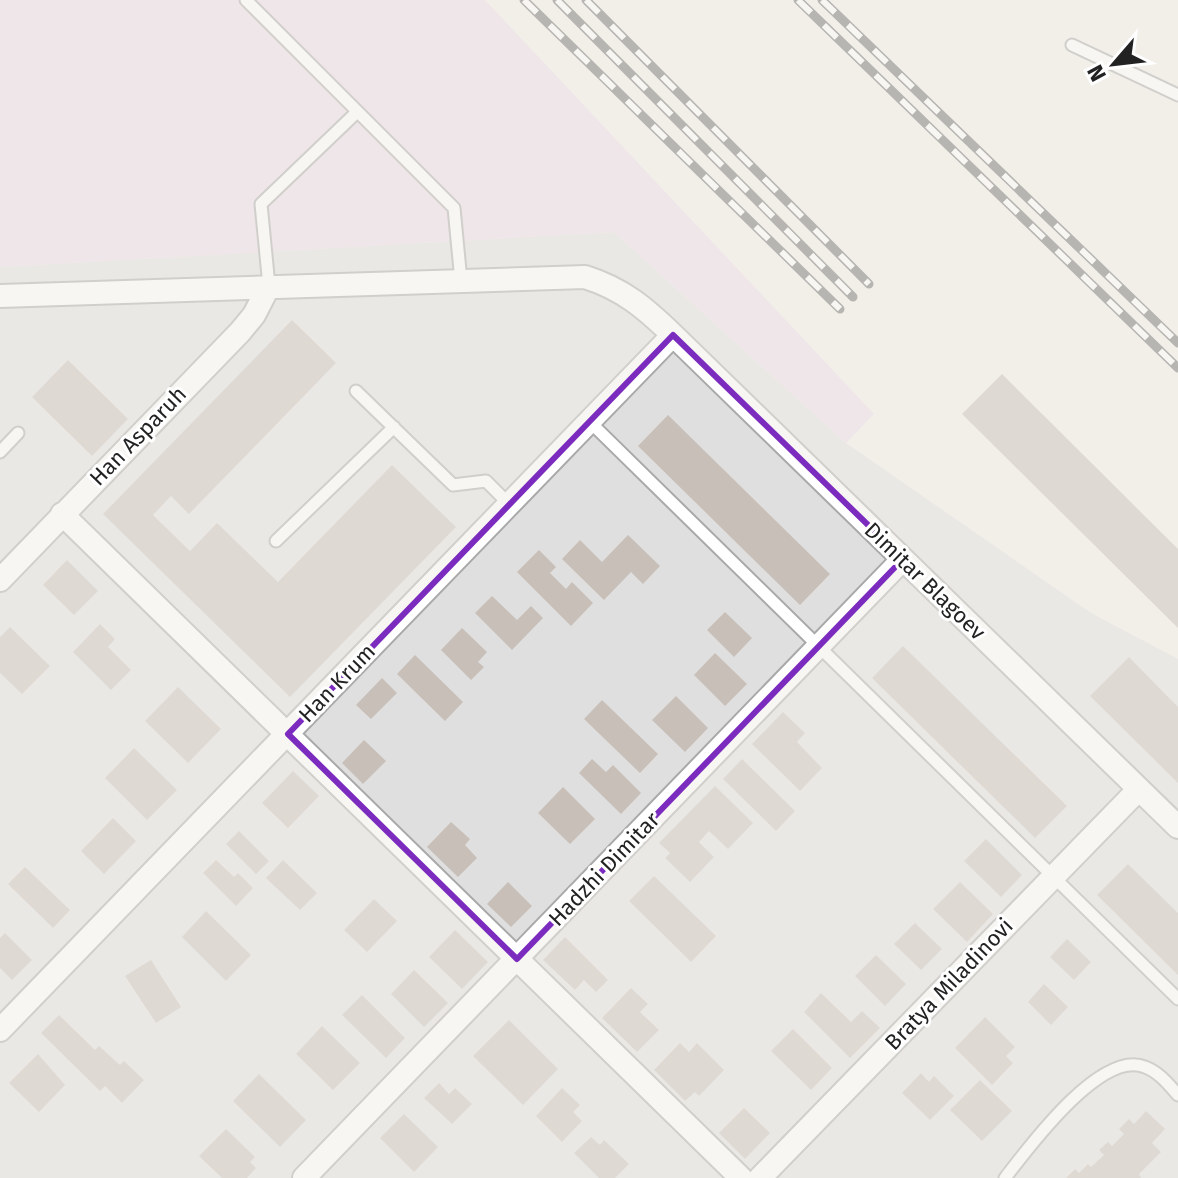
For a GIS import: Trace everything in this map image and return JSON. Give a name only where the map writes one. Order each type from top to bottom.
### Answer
[{"type":"street","name":"Dimitar Blagoev","points":[[0,296],[585,277],[612,286],[673,335],[1178,827]]},
{"type":"street","name":"Han Asparuh","points":[[2,573],[240,332],[254,315],[269,286]]},
{"type":"street","name":"Han Krum","points":[[0,1030],[673,335]]},
{"type":"street","points":[[62,514],[741,1178]]},
{"type":"street","name":"Hadzhi Dimitar","points":[[304,1178],[903,559]]},
{"type":"street","name":"Bratya Miladinovi","points":[[760,1178],[1139,789]]},
{"type":"lane","points":[[246,0],[454,208],[461,281]]},
{"type":"lane","points":[[1072,45],[1178,95]]},
{"type":"lane","points":[[269,286],[261,204],[357,112]]},
{"type":"lane","points":[[356,391],[453,485],[486,481],[510,505]]},
{"type":"lane","points":[[590,422],[1178,999]]},
{"type":"lane","points":[[276,541],[394,427]]},
{"type":"lane","points":[[0,452],[18,433]]},
{"type":"lane","points":[[1005,1178],[1033,1143],[1096,1078],[1113,1068],[1130,1064],[1145,1066],[1178,1095]]},
{"type":"highlighted area","points":[[673,335],[903,559],[517,959],[288,734]]},
{"type":"shaded area","points":[[0,0],[485,0],[874,414],[846,443],[614,232],[0,267]]},
{"type":"shaded area","points":[[614,232],[846,443],[1091,613],[1178,659],[1178,1178],[0,1178],[0,267]]},
{"type":"building","points":[[292,320],[336,363],[189,514],[171,496],[153,515],[190,551],[217,523],[278,582],[392,465],[456,527],[290,697],[103,514]]},
{"type":"building","points":[[68,360],[128,419],[92,456],[32,397]]},
{"type":"building","points":[[1002,374],[1178,549],[1178,628],[962,414]]},
{"type":"building","points":[[668,415],[830,574],[800,605],[638,446]]},
{"type":"building","points":[[628,535],[660,566],[643,584],[631,572],[604,600],[562,559],[580,540],[602,562]]},
{"type":"building","points":[[539,550],[556,567],[550,573],[566,589],[572,582],[593,603],[571,626],[517,572]]},
{"type":"building","points":[[67,560],[98,591],[74,615],[43,585]]},
{"type":"building","points":[[492,596],[517,620],[531,606],[543,618],[512,650],[475,613]]},
{"type":"building","points":[[725,612],[752,638],[734,657],[707,630]]},
{"type":"building","points":[[100,624],[115,639],[108,647],[131,670],[111,690],[73,652]]},
{"type":"building","points":[[10,627],[50,666],[22,694],[0,673],[0,637]]},
{"type":"building","points":[[462,628],[487,652],[478,662],[484,667],[471,680],[441,650]]},
{"type":"building","points":[[903,646],[1067,806],[1035,838],[872,678]]},
{"type":"building","points":[[715,653],[747,684],[725,706],[694,675]]},
{"type":"building","points":[[415,655],[463,702],[445,721],[397,674]]},
{"type":"building","points":[[1129,657],[1178,707],[1178,783],[1090,696]]},
{"type":"building","points":[[382,678],[397,693],[371,719],[356,705]]},
{"type":"building","points":[[178,687],[221,729],[188,763],[145,721]]},
{"type":"building","points":[[676,696],[708,728],[685,752],[652,720]]},
{"type":"building","points":[[602,700],[658,754],[640,773],[584,719]]},
{"type":"building","points":[[783,712],[805,733],[797,742],[822,768],[800,791],[752,744]]},
{"type":"building","points":[[364,740],[386,761],[363,784],[342,763]]},
{"type":"building","points":[[134,748],[177,790],[147,820],[105,778]]},
{"type":"building","points":[[592,759],[606,772],[613,765],[641,793],[621,814],[579,773]]},
{"type":"building","points":[[742,759],[795,811],[776,831],[723,779]]},
{"type":"building","points":[[293,771],[319,796],[288,828],[262,803]]},
{"type":"building","points":[[715,786],[753,823],[728,849],[709,831],[699,842],[714,857],[690,882],[665,858],[670,853],[659,843]]},
{"type":"building","points":[[563,787],[595,819],[570,844],[538,813]]},
{"type":"building","points":[[113,818],[136,841],[104,874],[81,851]]},
{"type":"building","points":[[451,822],[470,839],[465,845],[477,858],[458,877],[427,847]]},
{"type":"building","points":[[239,831],[269,861],[256,874],[226,844]]},
{"type":"building","points":[[986,839],[1022,875],[1001,897],[964,861]]},
{"type":"building","points":[[216,860],[234,877],[238,873],[253,888],[236,906],[203,873]]},
{"type":"building","points":[[283,860],[317,893],[300,910],[266,878]]},
{"type":"building","points":[[1128,864],[1178,913],[1178,975],[1097,895]]},
{"type":"building","points":[[25,867],[70,910],[53,928],[8,884]]},
{"type":"building","points":[[654,876],[716,936],[691,962],[629,901]]},
{"type":"building","points":[[508,882],[532,906],[511,927],[487,904]]},
{"type":"building","points":[[960,882],[993,914],[967,942],[933,909]]},
{"type":"building","points":[[374,899],[397,921],[367,952],[344,930]]},
{"type":"building","points":[[206,911],[251,955],[226,981],[182,937]]},
{"type":"building","points":[[915,923],[942,949],[921,970],[894,944]]},
{"type":"building","points":[[455,930],[488,962],[462,989],[429,957]]},
{"type":"building","points":[[5,933],[32,960],[12,980],[0,968],[0,938]]},
{"type":"building","points":[[565,937],[608,980],[596,992],[584,980],[575,990],[543,960]]},
{"type":"building","points":[[1067,939],[1091,962],[1074,980],[1050,957]]},
{"type":"building","points":[[876,955],[906,984],[885,1006],[855,976]]},
{"type":"building","points":[[151,960],[181,1007],[156,1023],[125,976]]},
{"type":"building","points":[[414,970],[448,1003],[424,1027],[391,994]]},
{"type":"building","points":[[1044,984],[1068,1007],[1051,1025],[1028,1002]]},
{"type":"building","points":[[631,988],[648,1004],[640,1012],[659,1030],[637,1052],[602,1018]]},
{"type":"building","points":[[821,993],[851,1022],[862,1011],[880,1028],[850,1058],[804,1012]]},
{"type":"building","points":[[362,995],[405,1038],[386,1058],[342,1015]]},
{"type":"building","points":[[59,1015],[95,1050],[99,1046],[120,1065],[124,1061],[144,1080],[122,1103],[105,1086],[100,1091],[41,1033]]},
{"type":"building","points":[[985,1017],[1015,1047],[1006,1056],[1013,1063],[992,1085],[955,1048]]},
{"type":"building","points":[[509,1020],[558,1069],[523,1105],[473,1056]]},
{"type":"building","points":[[322,1026],[360,1063],[333,1090],[296,1054]]},
{"type":"building","points":[[793,1029],[832,1068],[811,1090],[771,1051]]},
{"type":"building","points":[[680,1043],[689,1052],[697,1043],[724,1070],[699,1096],[695,1092],[685,1101],[654,1070]]},
{"type":"building","points":[[38,1054],[65,1085],[39,1112],[9,1083]]},
{"type":"building","points":[[921,1073],[929,1082],[934,1076],[954,1096],[930,1120],[902,1093]]},
{"type":"building","points":[[259,1074],[306,1120],[280,1147],[233,1101]]},
{"type":"building","points":[[980,1080],[1012,1111],[982,1141],[950,1110]]},
{"type":"building","points":[[439,1083],[449,1094],[455,1088],[472,1104],[452,1124],[424,1098]]},
{"type":"building","points":[[562,1088],[580,1105],[573,1112],[582,1121],[562,1142],[536,1116]]},
{"type":"building","points":[[744,1108],[770,1133],[745,1159],[719,1133]]},
{"type":"building","points":[[1146,1111],[1165,1129],[1152,1143],[1161,1152],[1139,1174],[1141,1178],[1066,1178],[1075,1169],[1079,1173],[1088,1164],[1091,1167],[1104,1155],[1099,1150],[1108,1142],[1112,1146],[1124,1134],[1119,1129],[1129,1119],[1134,1124]]},
{"type":"building","points":[[404,1114],[438,1147],[414,1172],[380,1138]]},
{"type":"building","points":[[226,1129],[255,1157],[250,1162],[256,1168],[247,1178],[222,1178],[199,1156]]},
{"type":"building","points":[[591,1137],[600,1145],[604,1140],[629,1164],[615,1178],[599,1178],[574,1153]]},
{"type":"railway","points":[[524,0],[840,309]]},
{"type":"railway","points":[[557,0],[853,297]]},
{"type":"railway","points":[[586,0],[869,284]]},
{"type":"railway","points":[[798,0],[1178,368]]},
{"type":"railway","points":[[822,0],[1178,343]]}]
